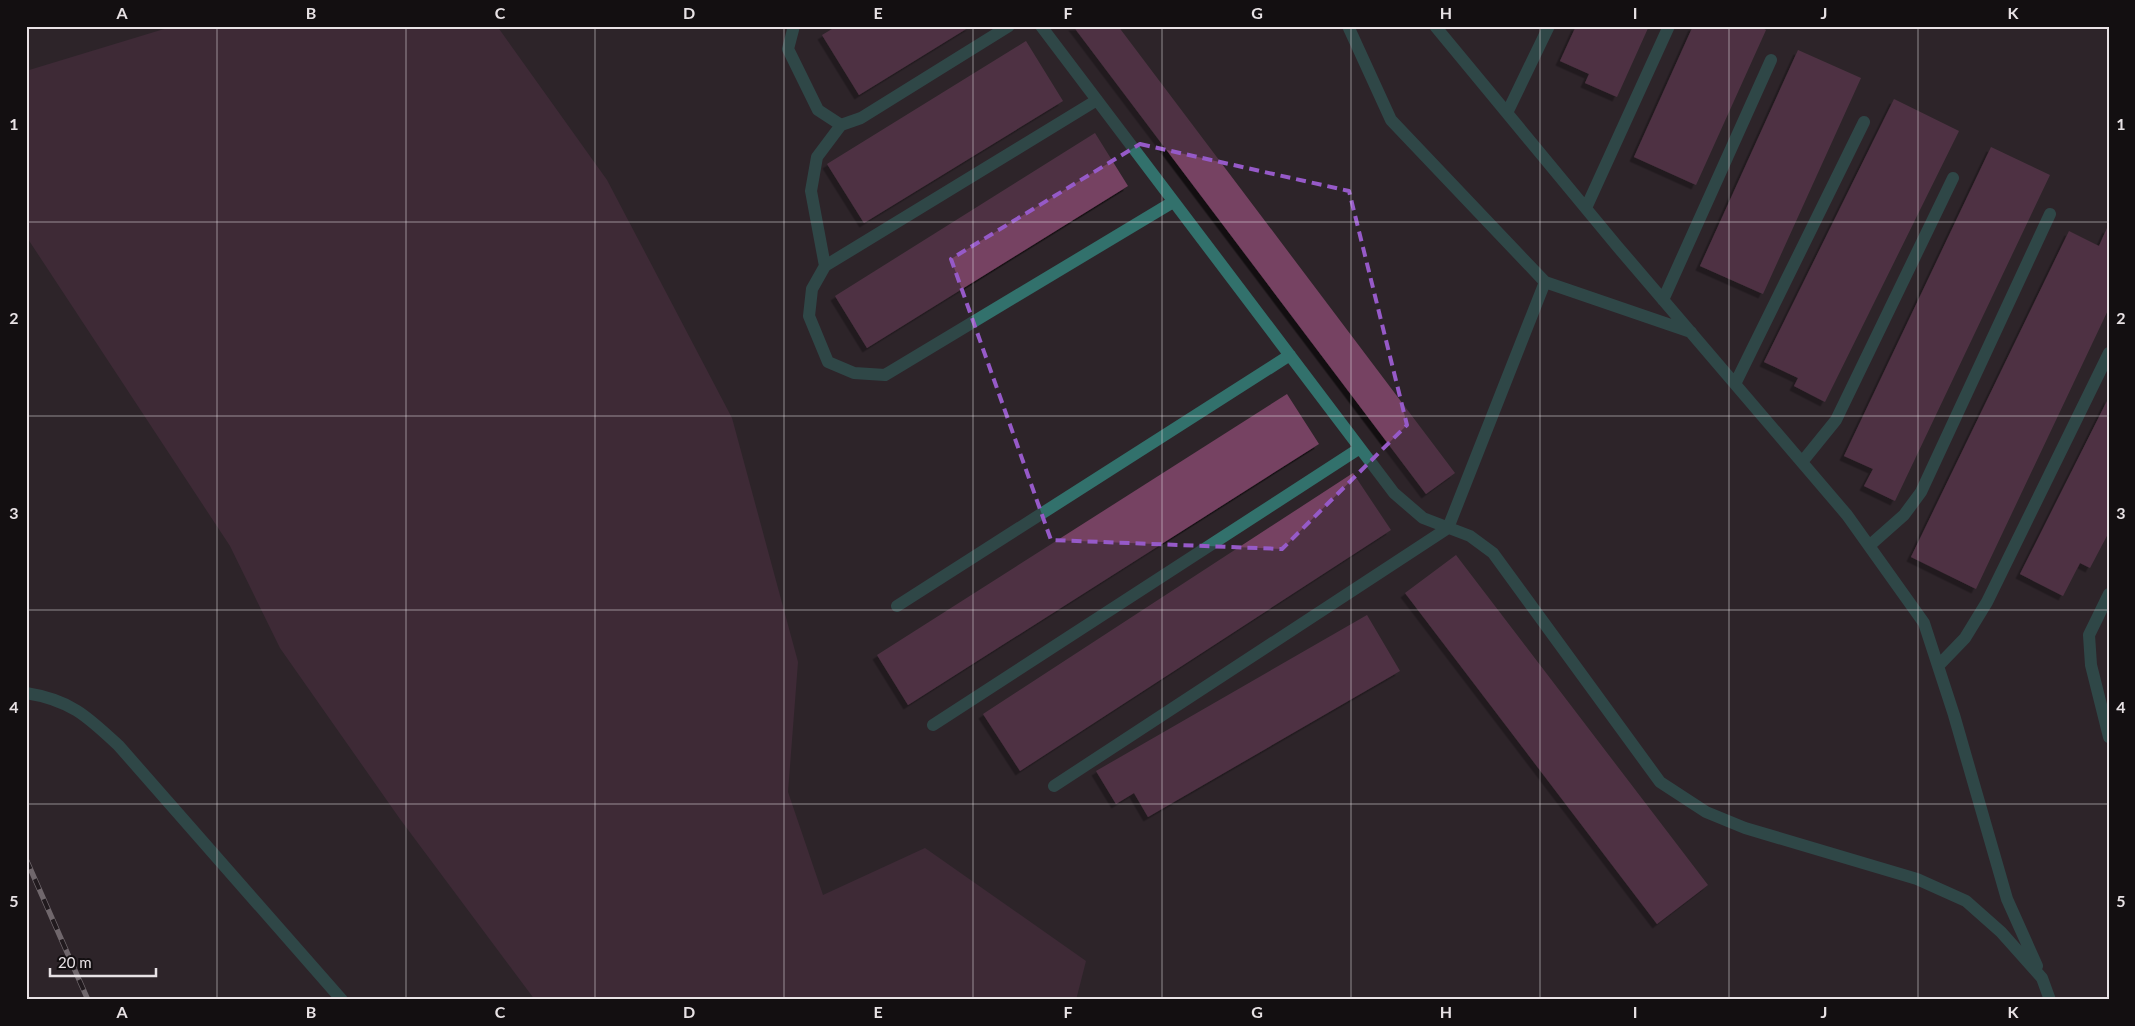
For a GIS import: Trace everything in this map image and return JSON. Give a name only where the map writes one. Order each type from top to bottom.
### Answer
[{"type":"street","points":[[794,26],[788,49],[818,110],[841,125]]},
{"type":"street","points":[[825,266],[811,191],[816,157],[841,125],[861,118],[1009,26]]},
{"type":"street","points":[[1041,26],[1394,493],[1423,518],[1470,536],[1493,553],[1660,782],[1706,812],[1745,828],[1917,879],[1966,901],[2002,932],[2042,978]]},
{"type":"street","points":[[1348,26],[1391,120],[1546,282],[1691,332]]},
{"type":"street","points":[[1435,26],[1663,300],[1847,515],[1924,623],[2007,899],[2050,1000]]},
{"type":"street","points":[[1507,113],[1549,26]]},
{"type":"street","points":[[1586,208],[1669,26]]},
{"type":"street","points":[[1663,300],[1771,60]]},
{"type":"street","points":[[1097,100],[825,266],[812,289],[809,316],[828,362],[854,373],[885,375],[1174,202]]},
{"type":"street","points":[[1735,384],[1864,122]]},
{"type":"street","points":[[1802,462],[1836,420],[1953,178]]},
{"type":"street","points":[[1869,546],[1904,515],[1921,492],[2050,214]]},
{"type":"street","points":[[1054,786],[1448,528],[1546,282]]},
{"type":"street","points":[[1938,666],[1965,638],[1987,602],[2109,353]]},
{"type":"street","points":[[897,606],[1290,355]]},
{"type":"street","points":[[934,725],[1360,448]]},
{"type":"street","points":[[2109,594],[2090,635],[2091,665],[2109,737]]},
{"type":"street","points":[[26,693],[46,696],[83,713],[119,746],[342,1000]]},
{"type":"highlighted area","points":[[1140,144],[1349,191],[1407,425],[1282,549],[1051,540],[951,259]]},
{"type":"shaded area","points":[[174,26],[497,26],[607,180],[732,418],[798,662],[788,792],[823,895],[925,848],[1086,961],[1076,1000],[535,1000],[400,819],[280,648],[230,546],[26,236],[26,71]]},
{"type":"building","points":[[837,26],[971,26],[859,95],[822,35]]},
{"type":"building","points":[[1073,26],[1118,26],[1455,473],[1426,494]]},
{"type":"building","points":[[1576,26],[1649,26],[1617,97],[1585,83],[1589,74],[1560,61]]},
{"type":"building","points":[[1693,26],[1759,26],[1766,30],[1696,185],[1634,157]]},
{"type":"building","points":[[1026,41],[1063,101],[864,223],[827,164]]},
{"type":"building","points":[[1798,50],[1861,78],[1763,294],[1700,266]]},
{"type":"building","points":[[1894,99],[1959,131],[1825,402],[1794,386],[1798,378],[1764,362]]},
{"type":"building","points":[[1095,133],[1128,186],[867,348],[835,296]]},
{"type":"building","points":[[1991,147],[2050,175],[1895,501],[1864,486],[1873,469],[1844,456]]},
{"type":"building","points":[[2107,228],[2109,229],[2109,308],[1976,589],[1911,557],[2069,231],[2099,246]]},
{"type":"building","points":[[1287,394],[1319,444],[908,705],[877,655]]},
{"type":"building","points":[[2109,397],[2109,532],[2090,568],[2080,563],[2063,596],[2020,574]]},
{"type":"building","points":[[1353,473],[1391,530],[1020,771],[983,714]]},
{"type":"building","points":[[1456,555],[1708,885],[1657,924],[1405,593]]},
{"type":"building","points":[[1367,615],[1400,671],[1148,817],[1134,793],[1116,804],[1096,771]]},
{"type":"railway","points":[[26,859],[88,1000]]}]
